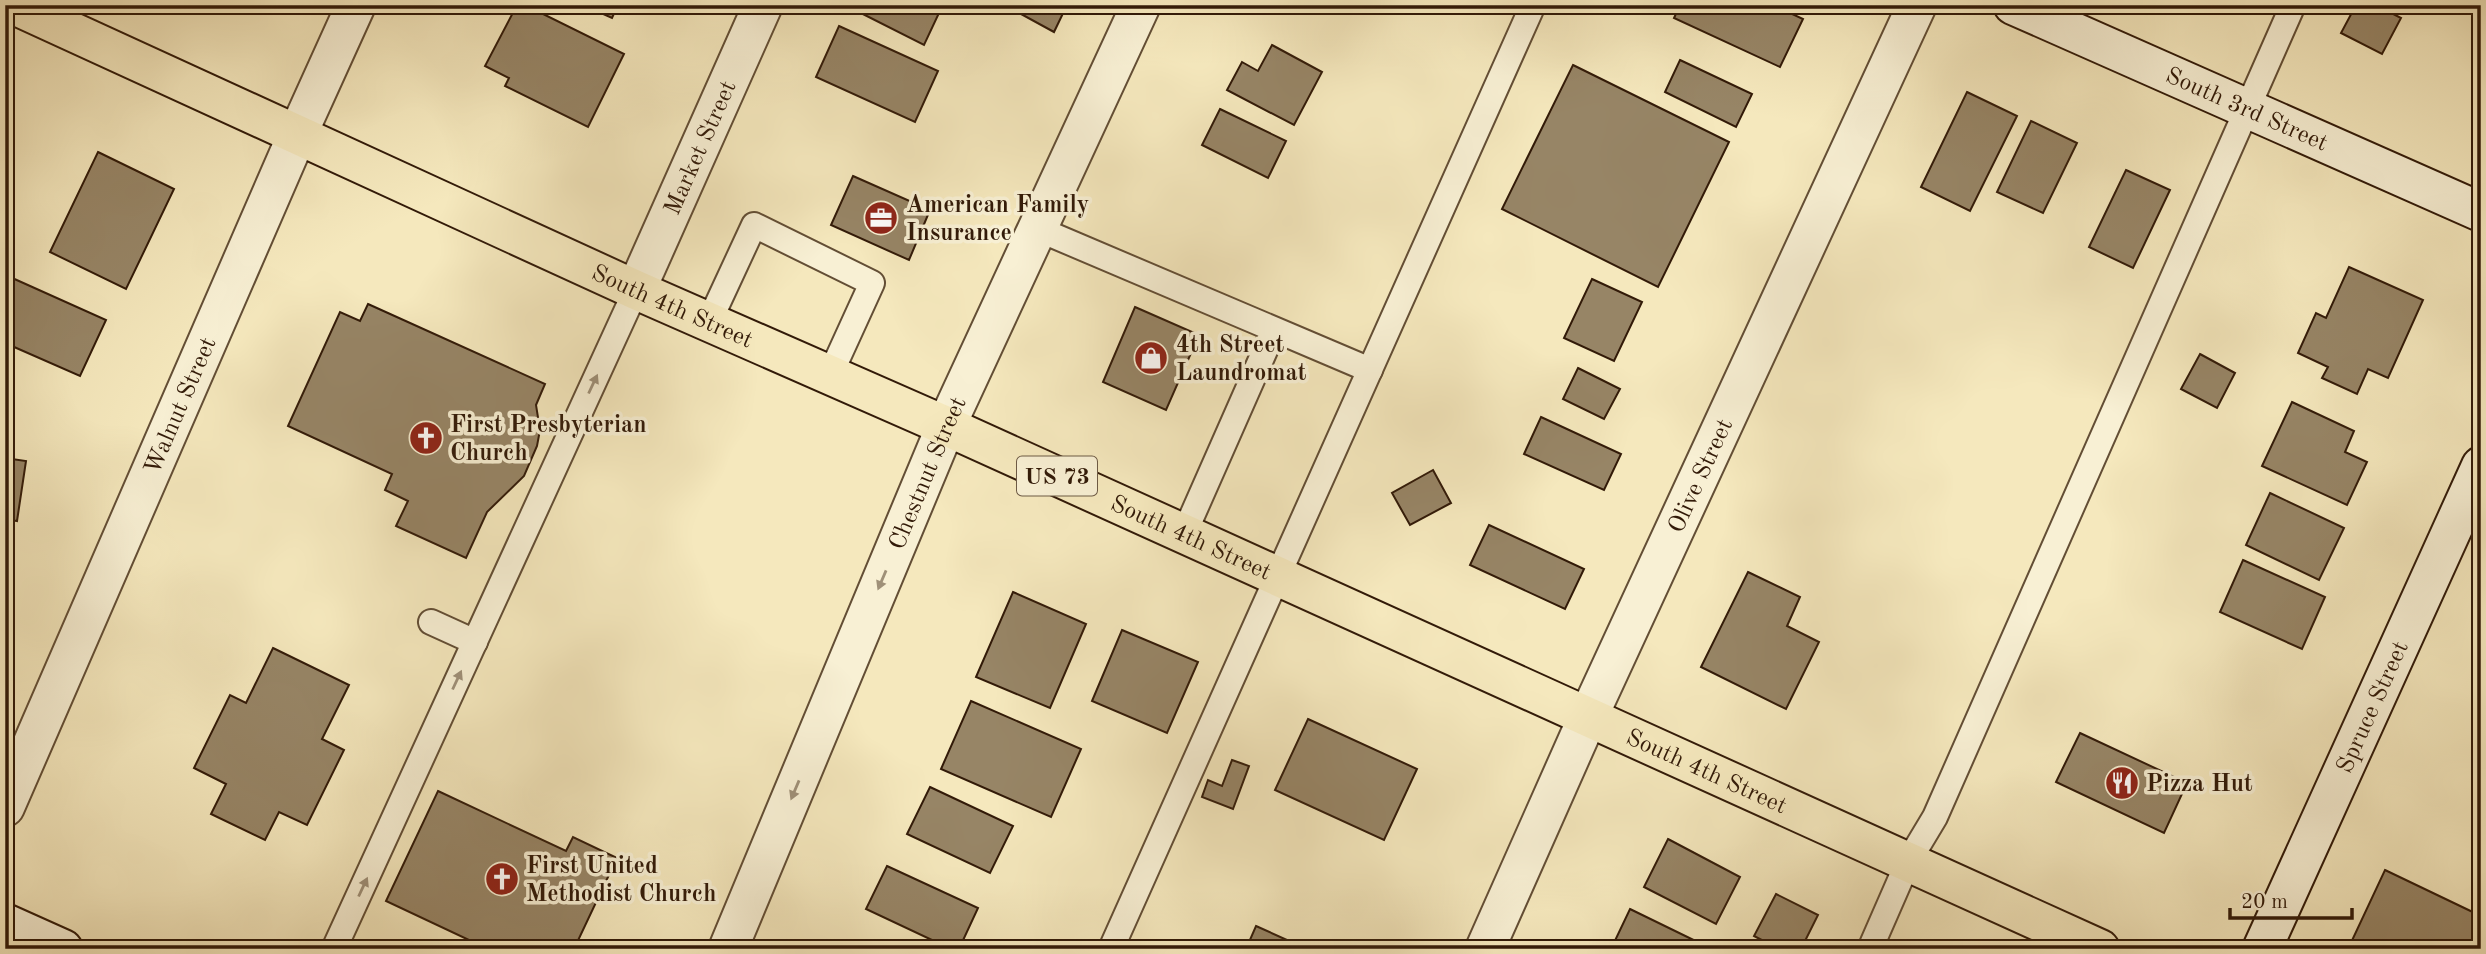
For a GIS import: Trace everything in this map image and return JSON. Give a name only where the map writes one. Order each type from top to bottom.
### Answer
[{"type":"highway","name":"South 4th Street","points":[[14,5],[636,290],[946,426],[2101,949]]},
{"type":"street","name":"Walnut Street","points":[[5,807],[356,5]]},
{"type":"street","name":"Market Street","points":[[636,290],[763,5]]},
{"type":"street","name":"Chestnut Street","points":[[728,949],[946,426],[1141,5]]},
{"type":"street","name":"Olive Street","points":[[1485,949],[1588,717],[1917,5]]},
{"type":"street","name":"South 3rd Street","points":[[2013,5],[2481,212]]},
{"type":"street","name":"Spruce Street","points":[[2262,949],[2481,466]]},
{"type":"street","points":[[5,923],[64,949]]},
{"type":"lane","points":[[1111,949],[1534,5]]},
{"type":"lane","points":[[1870,949],[1908,862],[1935,817],[2147,342],[2293,5]]},
{"type":"lane","points":[[709,322],[754,225],[872,283],[830,375]]},
{"type":"lane","points":[[1038,229],[1370,370]]},
{"type":"lane","points":[[334,949],[636,290]]},
{"type":"lane","points":[[1184,534],[1274,330]]},
{"type":"lane","points":[[431,622],[475,642]]},
{"type":"building","points":[[517,5],[525,5],[624,54],[588,127],[505,86],[509,78],[485,66]]},
{"type":"building","points":[[583,5],[618,5],[612,18]]},
{"type":"building","points":[[845,5],[922,5],[939,13],[924,45]]},
{"type":"building","points":[[1025,5],[1067,5],[1054,32],[1021,14]]},
{"type":"building","points":[[1680,5],[1773,5],[1803,19],[1780,67],[1674,18]]},
{"type":"building","points":[[2356,5],[2376,5],[2401,18],[2382,54],[2341,33]]},
{"type":"building","points":[[839,26],[938,71],[915,122],[816,77]]},
{"type":"building","points":[[1272,45],[1322,72],[1294,125],[1227,90],[1242,62],[1258,71]]},
{"type":"building","points":[[1680,60],[1752,94],[1736,127],[1665,92]]},
{"type":"building","points":[[1573,65],[1729,142],[1658,287],[1502,209]]},
{"type":"building","points":[[1967,92],[2017,116],[1970,211],[1921,187]]},
{"type":"building","points":[[1220,109],[1286,141],[1268,178],[1202,145]]},
{"type":"building","points":[[2031,121],[2077,143],[2043,213],[1997,192]]},
{"type":"building","points":[[98,152],[174,189],[126,289],[50,252]]},
{"type":"building","points":[[2126,170],[2170,190],[2133,268],[2089,247]]},
{"type":"building","name":"American Family Insurance","points":[[853,176],[930,210],[909,260],[831,225]]},
{"type":"building","points":[[2349,267],[2423,300],[2388,378],[2368,369],[2357,394],[2322,378],[2328,367],[2298,353],[2316,313],[2326,318]]},
{"type":"building","points":[[10,277],[106,320],[80,376],[5,343],[5,286]]},
{"type":"building","points":[[1592,279],[1642,302],[1614,361],[1564,338]]},
{"type":"building","name":"First Presbyterian Church","points":[[368,304],[545,384],[536,405],[540,430],[537,446],[524,476],[487,512],[466,558],[396,526],[408,501],[385,490],[392,474],[288,426],[340,312],[360,321]]},
{"type":"building","name":"4th Street Laundromat","points":[[1135,307],[1199,335],[1166,410],[1103,382]]},
{"type":"building","points":[[2200,354],[2235,373],[2217,408],[2181,389]]},
{"type":"building","points":[[1578,368],[1620,389],[1604,419],[1563,399]]},
{"type":"building","points":[[2292,402],[2354,431],[2345,452],[2367,462],[2347,505],[2262,466]]},
{"type":"building","points":[[1541,417],[1621,454],[1604,490],[1524,454]]},
{"type":"building","points":[[5,458],[26,461],[17,521],[5,519]]},
{"type":"building","points":[[1433,470],[1451,503],[1410,525],[1392,493]]},
{"type":"building","points":[[2270,493],[2344,528],[2319,580],[2246,545]]},
{"type":"building","points":[[1489,525],[1584,569],[1565,609],[1470,565]]},
{"type":"building","points":[[2243,560],[2325,597],[2302,649],[2220,612]]},
{"type":"building","points":[[1748,572],[1800,597],[1787,626],[1819,642],[1786,709],[1701,667]]},
{"type":"building","points":[[1013,592],[1086,624],[1050,708],[976,677]]},
{"type":"building","points":[[1122,630],[1198,662],[1167,733],[1092,701]]},
{"type":"building","points":[[273,648],[349,685],[322,739],[344,750],[307,825],[279,812],[265,840],[211,814],[226,784],[194,768],[230,695],[246,703]]},
{"type":"building","points":[[971,701],[1081,749],[1051,817],[941,769]]},
{"type":"building","points":[[1308,719],[1417,769],[1384,840],[1275,790]]},
{"type":"building","name":"Pizza Hut","points":[[2080,733],[2187,783],[2164,833],[2056,782]]},
{"type":"building","points":[[1232,760],[1249,766],[1233,809],[1202,797],[1208,780],[1222,786]]},
{"type":"building","points":[[930,787],[1013,826],[990,873],[907,834]]},
{"type":"building","name":"First United Methodist Church","points":[[438,791],[566,851],[573,837],[617,858],[574,949],[488,949],[386,901]]},
{"type":"building","points":[[1668,839],[1740,877],[1716,924],[1644,887]]},
{"type":"building","points":[[887,866],[978,908],[959,949],[951,949],[866,909]]},
{"type":"building","points":[[2385,870],[2481,916],[2481,942],[2477,949],[2348,949]]},
{"type":"building","points":[[1776,894],[1818,915],[1801,949],[1779,949],[1754,936]]},
{"type":"building","points":[[1630,909],[1708,947],[1707,949],[1611,949]]},
{"type":"building","points":[[1256,926],[1307,949],[1246,949]]},
{"type":"place","name":"American Family Insurance","points":[[881,218]]},
{"type":"place","name":"4th Street Laundromat","points":[[1151,358]]},
{"type":"place","name":"First Presbyterian Church","points":[[426,438]]},
{"type":"place","name":"Pizza Hut","points":[[2122,783]]},
{"type":"place","name":"First United Methodist Church","points":[[502,879]]}]
